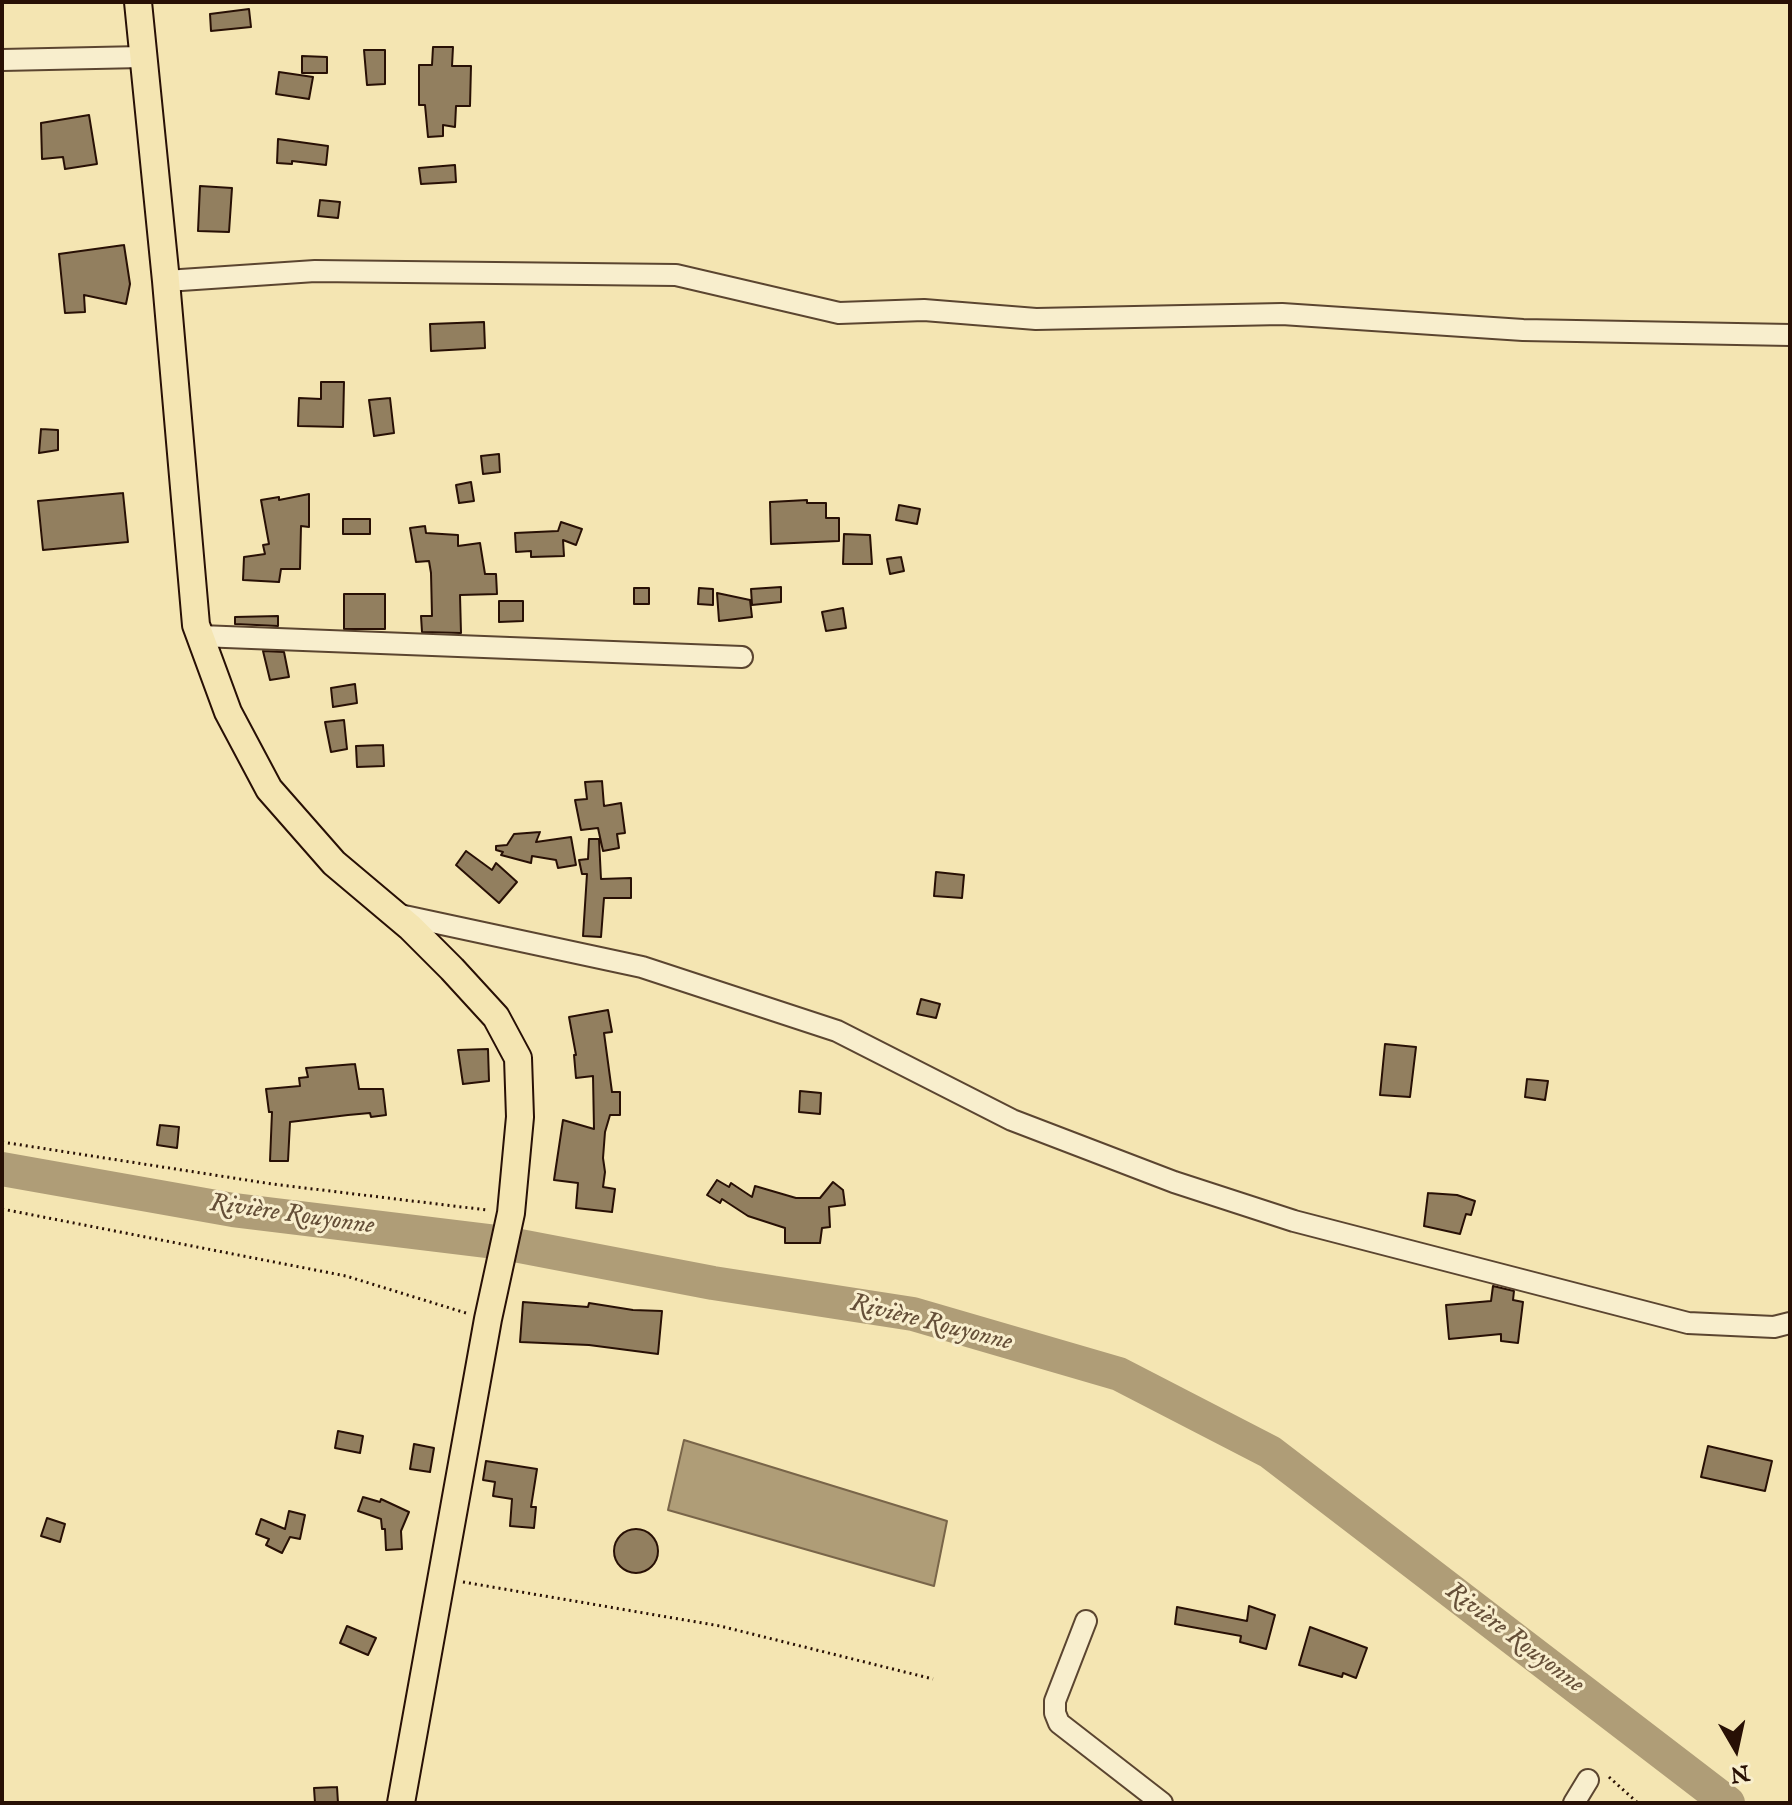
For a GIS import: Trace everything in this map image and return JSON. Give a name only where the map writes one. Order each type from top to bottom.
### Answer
[{"type":"main road","points":[[138,2],[196,625],[228,712],[269,789],[334,863],[395,914],[496,1017],[518,1058],[520,1117],[511,1213],[488,1319],[401,1803]]},
{"type":"street","points":[[2,60],[142,57]]},
{"type":"street","points":[[166,281],[315,271],[676,275],[839,313],[924,310],[1036,319],[1282,314],[1523,330],[1790,335]]},
{"type":"street","points":[[200,636],[742,657]]},
{"type":"street","points":[[395,914],[642,967],[837,1031],[1012,1120],[1174,1182],[1294,1221],[1688,1323],[1774,1327],[1790,1323]]},
{"type":"street","points":[[1086,1621],[1055,1701],[1059,1723],[1162,1803]]},
{"type":"street","points":[[1574,1803],[1588,1780]]},
{"type":"path","points":[[2,1142],[272,1184],[511,1213]]},
{"type":"path","points":[[2,1209],[346,1276],[488,1319]]},
{"type":"path","points":[[443,1579],[720,1626],[933,1679]]},
{"type":"path","points":[[1588,1780],[1599,1774],[1611,1777],[1638,1803]]},
{"type":"shaded area","points":[[684,1440],[947,1521],[934,1586],[668,1510]]},
{"type":"building","points":[[249,9],[251,27],[211,31],[210,14]]},
{"type":"building","points":[[433,47],[453,47],[452,66],[471,66],[470,106],[456,106],[455,127],[443,125],[443,136],[428,137],[425,105],[419,105],[419,65],[432,65]]},
{"type":"building","points":[[364,50],[385,50],[385,84],[367,85]]},
{"type":"building","points":[[302,56],[327,57],[327,73],[302,73]]},
{"type":"building","points":[[279,72],[313,77],[309,99],[276,94]]},
{"type":"building","points":[[89,115],[97,164],[65,169],[63,157],[42,159],[41,123]]},
{"type":"building","points":[[278,139],[328,146],[326,165],[292,161],[292,164],[277,163]]},
{"type":"building","points":[[455,165],[456,182],[421,184],[419,168]]},
{"type":"building","points":[[200,186],[232,188],[229,232],[198,231]]},
{"type":"building","points":[[320,200],[340,202],[338,218],[318,216]]},
{"type":"building","points":[[124,245],[130,284],[126,304],[84,295],[85,312],[65,313],[59,254]]},
{"type":"building","points":[[484,322],[485,348],[431,351],[430,324]]},
{"type":"building","points":[[321,382],[344,382],[343,427],[298,426],[299,398],[321,399]]},
{"type":"building","points":[[390,398],[394,433],[374,436],[369,400]]},
{"type":"building","points":[[41,429],[58,430],[58,450],[39,453]]},
{"type":"building","points":[[499,454],[500,472],[483,474],[481,456]]},
{"type":"building","points":[[471,482],[474,501],[459,503],[456,485]]},
{"type":"building","points":[[123,493],[128,542],[43,550],[38,501]]},
{"type":"building","points":[[309,494],[309,527],[301,526],[300,569],[281,569],[279,582],[243,580],[244,557],[265,554],[263,545],[269,544],[261,500]]},
{"type":"building","points":[[807,500],[807,503],[826,503],[826,518],[839,518],[839,541],[771,544],[770,502]]},
{"type":"building","points":[[899,505],[920,509],[917,524],[896,520]]},
{"type":"building","points":[[343,519],[370,519],[370,534],[343,534]]},
{"type":"building","points":[[561,522],[582,529],[576,545],[563,540],[564,556],[531,557],[531,551],[516,552],[515,533],[558,531]]},
{"type":"building","points":[[425,526],[426,533],[458,535],[458,546],[480,543],[485,574],[496,574],[497,594],[460,595],[461,633],[422,632],[421,616],[432,616],[431,573],[429,561],[416,562],[410,528]]},
{"type":"building","points":[[844,534],[870,535],[872,564],[843,564]]},
{"type":"building","points":[[901,557],[904,571],[890,574],[887,559]]},
{"type":"building","points":[[781,587],[781,602],[752,605],[751,589]]},
{"type":"building","points":[[634,588],[649,588],[649,604],[634,604]]},
{"type":"building","points":[[699,588],[713,589],[713,605],[698,604]]},
{"type":"building","points":[[717,593],[750,600],[752,617],[719,621]]},
{"type":"building","points":[[344,594],[385,594],[385,629],[344,629]]},
{"type":"building","points":[[499,601],[523,601],[523,621],[499,622]]},
{"type":"building","points":[[843,608],[846,628],[826,631],[822,612]]},
{"type":"building","points":[[278,616],[278,626],[235,624],[235,617]]},
{"type":"building","points":[[263,651],[284,652],[289,677],[270,680]]},
{"type":"building","points":[[355,684],[357,703],[333,707],[331,688]]},
{"type":"building","points":[[344,720],[347,749],[331,752],[325,722]]},
{"type":"building","points":[[383,745],[384,766],[357,767],[356,746]]},
{"type":"building","points":[[602,781],[604,806],[621,803],[625,833],[617,834],[619,848],[603,851],[598,828],[581,830],[575,800],[587,799],[585,782]]},
{"type":"building","points":[[540,832],[536,842],[571,837],[576,865],[558,868],[556,860],[532,856],[531,863],[501,855],[503,852],[496,850],[496,846],[507,845],[514,834]]},
{"type":"building","points":[[589,839],[599,839],[601,879],[631,878],[631,898],[604,898],[601,937],[583,936],[587,874],[582,874],[579,860],[588,859]]},
{"type":"building","points":[[466,851],[492,870],[496,863],[517,882],[499,903],[456,865]]},
{"type":"building","points":[[936,872],[964,875],[962,898],[934,896]]},
{"type":"building","points":[[921,999],[940,1004],[936,1018],[917,1014]]},
{"type":"building","points":[[608,1010],[612,1032],[604,1033],[612,1092],[620,1092],[620,1115],[610,1115],[603,1158],[603,1187],[615,1189],[612,1212],[576,1208],[578,1183],[554,1180],[563,1120],[594,1129],[593,1076],[576,1078],[576,1055],[569,1017]]},
{"type":"building","points":[[1385,1044],[1416,1047],[1410,1097],[1380,1095]]},
{"type":"building","points":[[488,1049],[489,1081],[463,1084],[458,1050]]},
{"type":"building","points":[[355,1064],[359,1089],[383,1089],[386,1115],[371,1117],[370,1113],[290,1122],[288,1161],[270,1161],[272,1112],[269,1112],[266,1089],[300,1086],[299,1078],[308,1077],[306,1068]]},
{"type":"building","points":[[1527,1079],[1548,1081],[1545,1100],[1525,1097]]},
{"type":"building","points":[[800,1091],[821,1093],[820,1114],[799,1112]]},
{"type":"building","points":[[160,1125],[179,1127],[177,1148],[157,1145]]},
{"type":"building","points":[[717,1180],[729,1187],[731,1183],[752,1197],[755,1186],[796,1198],[820,1198],[833,1182],[843,1190],[845,1205],[829,1207],[830,1227],[822,1228],[820,1243],[785,1243],[785,1228],[748,1216],[722,1199],[720,1203],[707,1195]]},
{"type":"building","points":[[1428,1193],[1457,1195],[1475,1201],[1471,1215],[1466,1214],[1460,1234],[1424,1226]]},
{"type":"building","points":[[1493,1286],[1514,1291],[1513,1300],[1523,1302],[1518,1343],[1501,1341],[1501,1334],[1449,1339],[1446,1305],[1491,1301]]},
{"type":"building","points":[[523,1302],[588,1307],[589,1303],[662,1311],[658,1354],[589,1345],[520,1342]]},
{"type":"building","points":[[338,1431],[363,1436],[360,1453],[335,1448]]},
{"type":"building","points":[[414,1444],[434,1448],[430,1472],[410,1469]]},
{"type":"building","points":[[1708,1446],[1772,1461],[1765,1491],[1701,1477]]},
{"type":"building","points":[[486,1461],[537,1469],[531,1507],[536,1507],[534,1528],[510,1526],[512,1499],[493,1496],[495,1482],[483,1480]]},
{"type":"building","points":[[363,1497],[380,1502],[381,1499],[409,1512],[401,1531],[402,1549],[386,1550],[381,1519],[358,1511]]},
{"type":"building","points":[[289,1511],[305,1515],[300,1539],[290,1537],[282,1553],[266,1545],[269,1539],[256,1534],[261,1519],[285,1529]]},
{"type":"building","points":[[47,1518],[65,1524],[60,1542],[41,1536]]},
{"type":"building","points":[[636,1529],[651,1536],[658,1551],[651,1566],[636,1573],[621,1566],[614,1551],[621,1536]]},
{"type":"building","points":[[1249,1606],[1275,1615],[1266,1649],[1240,1642],[1241,1636],[1175,1624],[1177,1607],[1247,1621]]},
{"type":"building","points":[[347,1626],[376,1638],[368,1655],[340,1643]]},
{"type":"building","points":[[1310,1627],[1367,1648],[1356,1678],[1299,1665]]},
{"type":"building","points":[[337,1787],[338,1803],[315,1803],[314,1788]]},
{"type":"waterway","name":"Rivière Rouyonne","points":[[2,1169],[233,1210],[504,1243],[713,1283],[913,1314],[1119,1374],[1270,1452],[1728,1803]]}]
